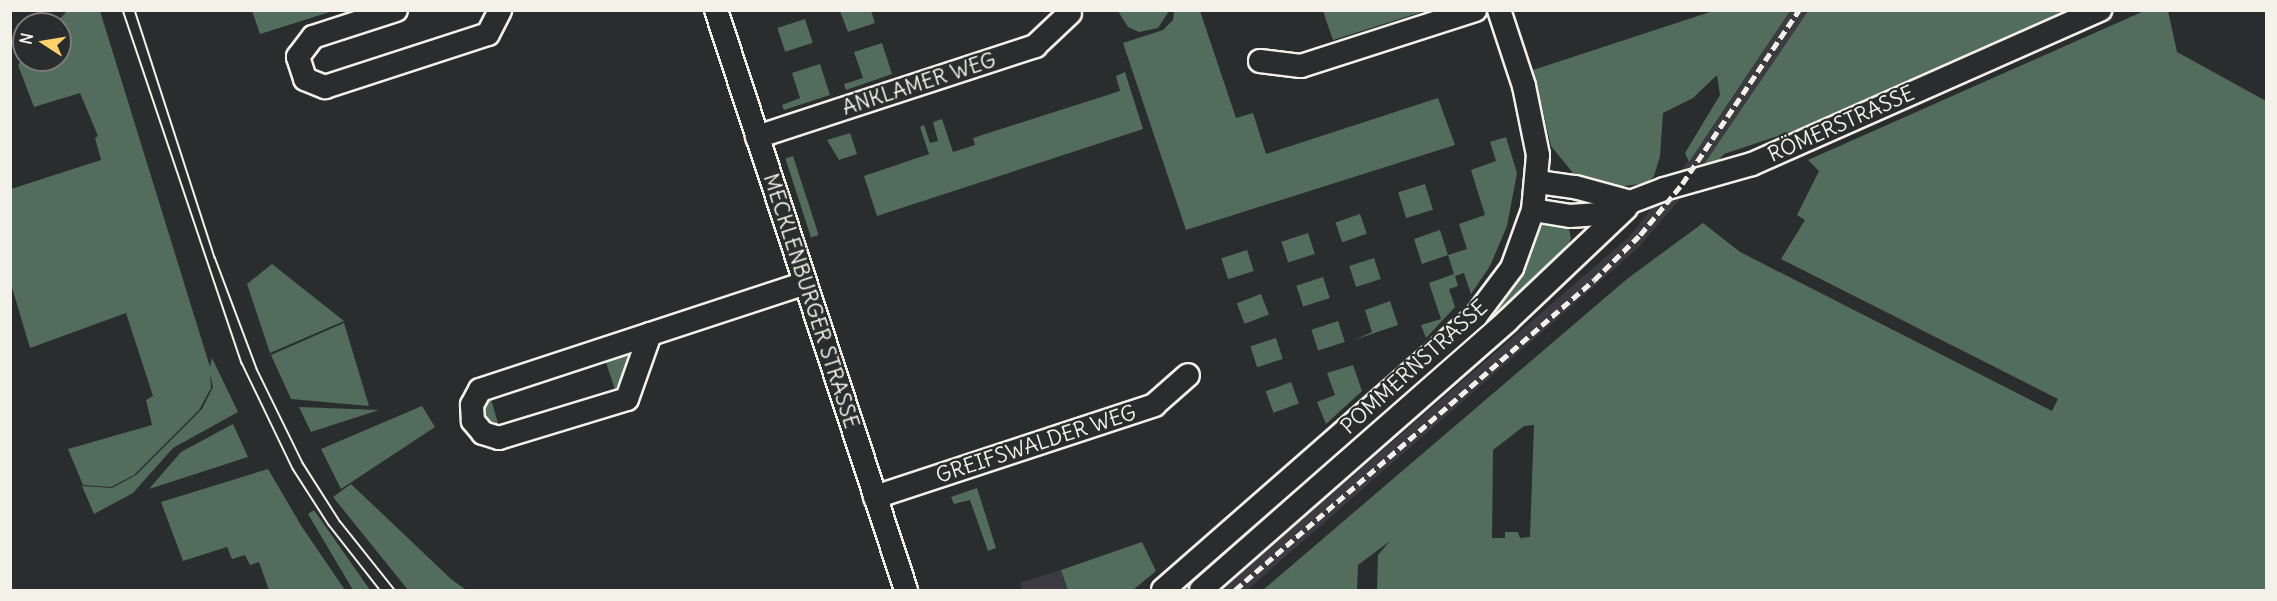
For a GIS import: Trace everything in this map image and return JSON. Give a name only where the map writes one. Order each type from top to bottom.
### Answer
[{"type":"street","points":[[396,10],[313,37],[298,57],[305,79],[325,87],[488,34],[500,10]]},
{"type":"street","name":"MECKLENBURGER STRASSE","points":[[716,10],[906,591]]},
{"type":"street","points":[[1260,61],[1301,66],[1475,10]]},
{"type":"street","name":"POMMERNSTRASSE","points":[[1163,591],[1476,316],[1512,268],[1533,210],[1538,182],[1533,124],[1499,10]]},
{"type":"street","name":"RÖMERSTRASSE","points":[[1533,210],[1570,216],[1599,214],[1752,164],[2100,10]]},
{"type":"street","name":"ANKLAMER WEG","points":[[757,136],[1035,46],[1070,13]]},
{"type":"street","points":[[1538,182],[1575,187],[1631,202]]},
{"type":"street","name":"POMMERNSTRASSE","points":[[1201,591],[1506,321],[1631,202]]},
{"type":"street","points":[[650,334],[627,399],[499,438],[483,433],[473,421],[472,405],[480,390],[650,334],[805,283]]},
{"type":"street","name":"GREIFSWALDER WEG","points":[[874,497],[1155,405],[1188,375]]},
{"type":"shaded area","points":[[1790,11],[1808,11],[1679,200],[1638,248],[1247,590],[1221,590],[1629,237],[1706,138]]},
{"type":"shaded area","points":[[1061,570],[1068,590],[1022,590],[1020,583]]},
{"type":"green space","points":[[68,10],[100,11],[210,367],[212,358],[238,412],[173,448],[133,493],[94,514],[82,486],[112,488],[136,475],[202,409],[213,387],[210,374],[211,388],[199,410],[134,475],[111,487],[83,485],[68,449],[152,425],[146,400],[153,396],[126,313],[30,348],[11,284],[11,189],[101,160],[95,138],[98,136],[80,93],[34,107],[21,72],[72,72],[72,12],[66,12]]},
{"type":"green space","points":[[252,10],[333,11],[260,34]]},
{"type":"green space","points":[[1323,10],[1425,11],[1333,40]]},
{"type":"green space","points":[[840,11],[871,11],[875,23],[848,32]]},
{"type":"green space","points":[[1118,11],[1169,11],[1158,28],[1139,32],[1128,27]]},
{"type":"green space","points":[[1174,11],[1200,11],[1236,118],[1253,113],[1266,154],[1438,98],[1455,145],[1186,230],[1123,43],[1163,30],[1173,20]]},
{"type":"green space","points":[[1713,11],[1790,11],[1689,162],[1685,153],[1720,95],[1717,75],[1693,98],[1663,113],[1660,156],[1654,176],[1647,183],[1602,189],[1578,179],[1551,146],[1533,70]]},
{"type":"green space","points":[[1808,11],[2068,11],[1816,123],[1724,154],[1714,165],[1704,164]]},
{"type":"green space","points":[[2144,11],[2168,11],[2177,52],[2266,101],[2266,590],[1377,590],[1378,555],[1390,541],[1358,565],[1357,590],[1263,590],[1627,279],[1703,223],[1740,252],[2052,411],[2058,399],[1781,259],[1805,220],[1797,215],[1819,171],[1808,160]],"holes":[[[1534,425],[1530,537],[1520,538],[1518,532],[1505,532],[1505,538],[1492,538],[1493,450],[1524,426]]]},
{"type":"green space","points":[[805,19],[813,43],[785,52],[777,28]]},
{"type":"green space","points":[[882,43],[892,74],[846,90],[844,84],[863,78],[854,52]]},
{"type":"green space","points":[[820,64],[830,95],[784,110],[782,105],[800,98],[792,73]]},
{"type":"green space","points":[[1125,72],[1143,129],[877,216],[864,176],[929,154],[920,127],[924,125],[930,143],[938,141],[933,122],[942,119],[953,152],[975,145],[973,138],[1120,91],[1116,76]]},
{"type":"green space","points":[[850,133],[857,154],[839,160],[827,140]]},
{"type":"green space","points":[[1506,137],[1517,173],[1507,226],[1490,266],[1471,294],[1464,273],[1455,276],[1458,286],[1449,289],[1455,307],[1426,338],[1421,325],[1441,319],[1429,283],[1454,274],[1448,255],[1467,249],[1459,224],[1485,215],[1471,170],[1496,161],[1490,142]]},
{"type":"green space","points":[[793,156],[819,235],[811,237],[785,158]]},
{"type":"green space","points":[[1425,184],[1433,210],[1406,218],[1398,192]]},
{"type":"green space","points":[[1360,214],[1367,234],[1342,242],[1335,222]]},
{"type":"green space","points":[[1544,222],[1568,225],[1571,238],[1568,246],[1477,336],[1188,590],[1174,590],[1506,290]]},
{"type":"green space","points":[[1440,230],[1448,255],[1422,264],[1414,239]]},
{"type":"green space","points":[[1308,233],[1315,254],[1288,263],[1281,242]]},
{"type":"green space","points":[[1247,250],[1254,271],[1228,279],[1221,258]]},
{"type":"green space","points":[[1374,258],[1381,279],[1356,287],[1349,266]]},
{"type":"green space","points":[[272,264],[344,321],[270,353],[247,284]]},
{"type":"green space","points":[[1323,277],[1330,298],[1303,307],[1296,286]]},
{"type":"green space","points":[[1261,294],[1269,315],[1245,324],[1237,303]]},
{"type":"green space","points":[[1390,301],[1398,325],[1354,340],[1372,332],[1365,310]]},
{"type":"green space","points":[[1338,321],[1345,342],[1318,351],[1311,330]]},
{"type":"green space","points":[[344,323],[369,406],[291,399],[271,355]]},
{"type":"green space","points":[[1276,338],[1283,359],[1257,367],[1250,346]]},
{"type":"green space","points":[[624,352],[631,361],[615,390],[605,359]]},
{"type":"green space","points":[[1353,365],[1362,391],[1326,424],[1317,402],[1335,395],[1327,373]]},
{"type":"green space","points":[[1291,382],[1299,404],[1273,413],[1266,391]]},
{"type":"green space","points":[[490,396],[500,430],[483,423],[483,400]]},
{"type":"green space","points":[[422,406],[435,427],[341,489],[321,449]]},
{"type":"green space","points":[[299,407],[379,410],[311,432]]},
{"type":"green space","points":[[233,424],[248,457],[149,489],[181,452]]},
{"type":"green space","points":[[268,469],[302,527],[345,590],[269,590],[259,562],[250,565],[245,555],[232,559],[227,547],[183,561],[161,502]]},
{"type":"green space","points":[[351,484],[451,579],[466,590],[408,590],[333,497]]},
{"type":"green space","points":[[977,488],[996,548],[988,551],[970,500],[954,504],[951,497]]},
{"type":"green space","points":[[314,510],[370,590],[353,590],[308,514]]},
{"type":"green space","points":[[1142,542],[1156,571],[1133,590],[1068,590],[1061,570]]},
{"type":"tram line","points":[[123,10],[242,363],[293,469],[329,525],[380,590]]},
{"type":"tram line","points":[[135,10],[215,257],[257,369],[303,463],[340,521],[395,590]]},
{"type":"railway","points":[[1235,590],[1594,280],[1640,235],[1682,184],[1799,10]]}]
